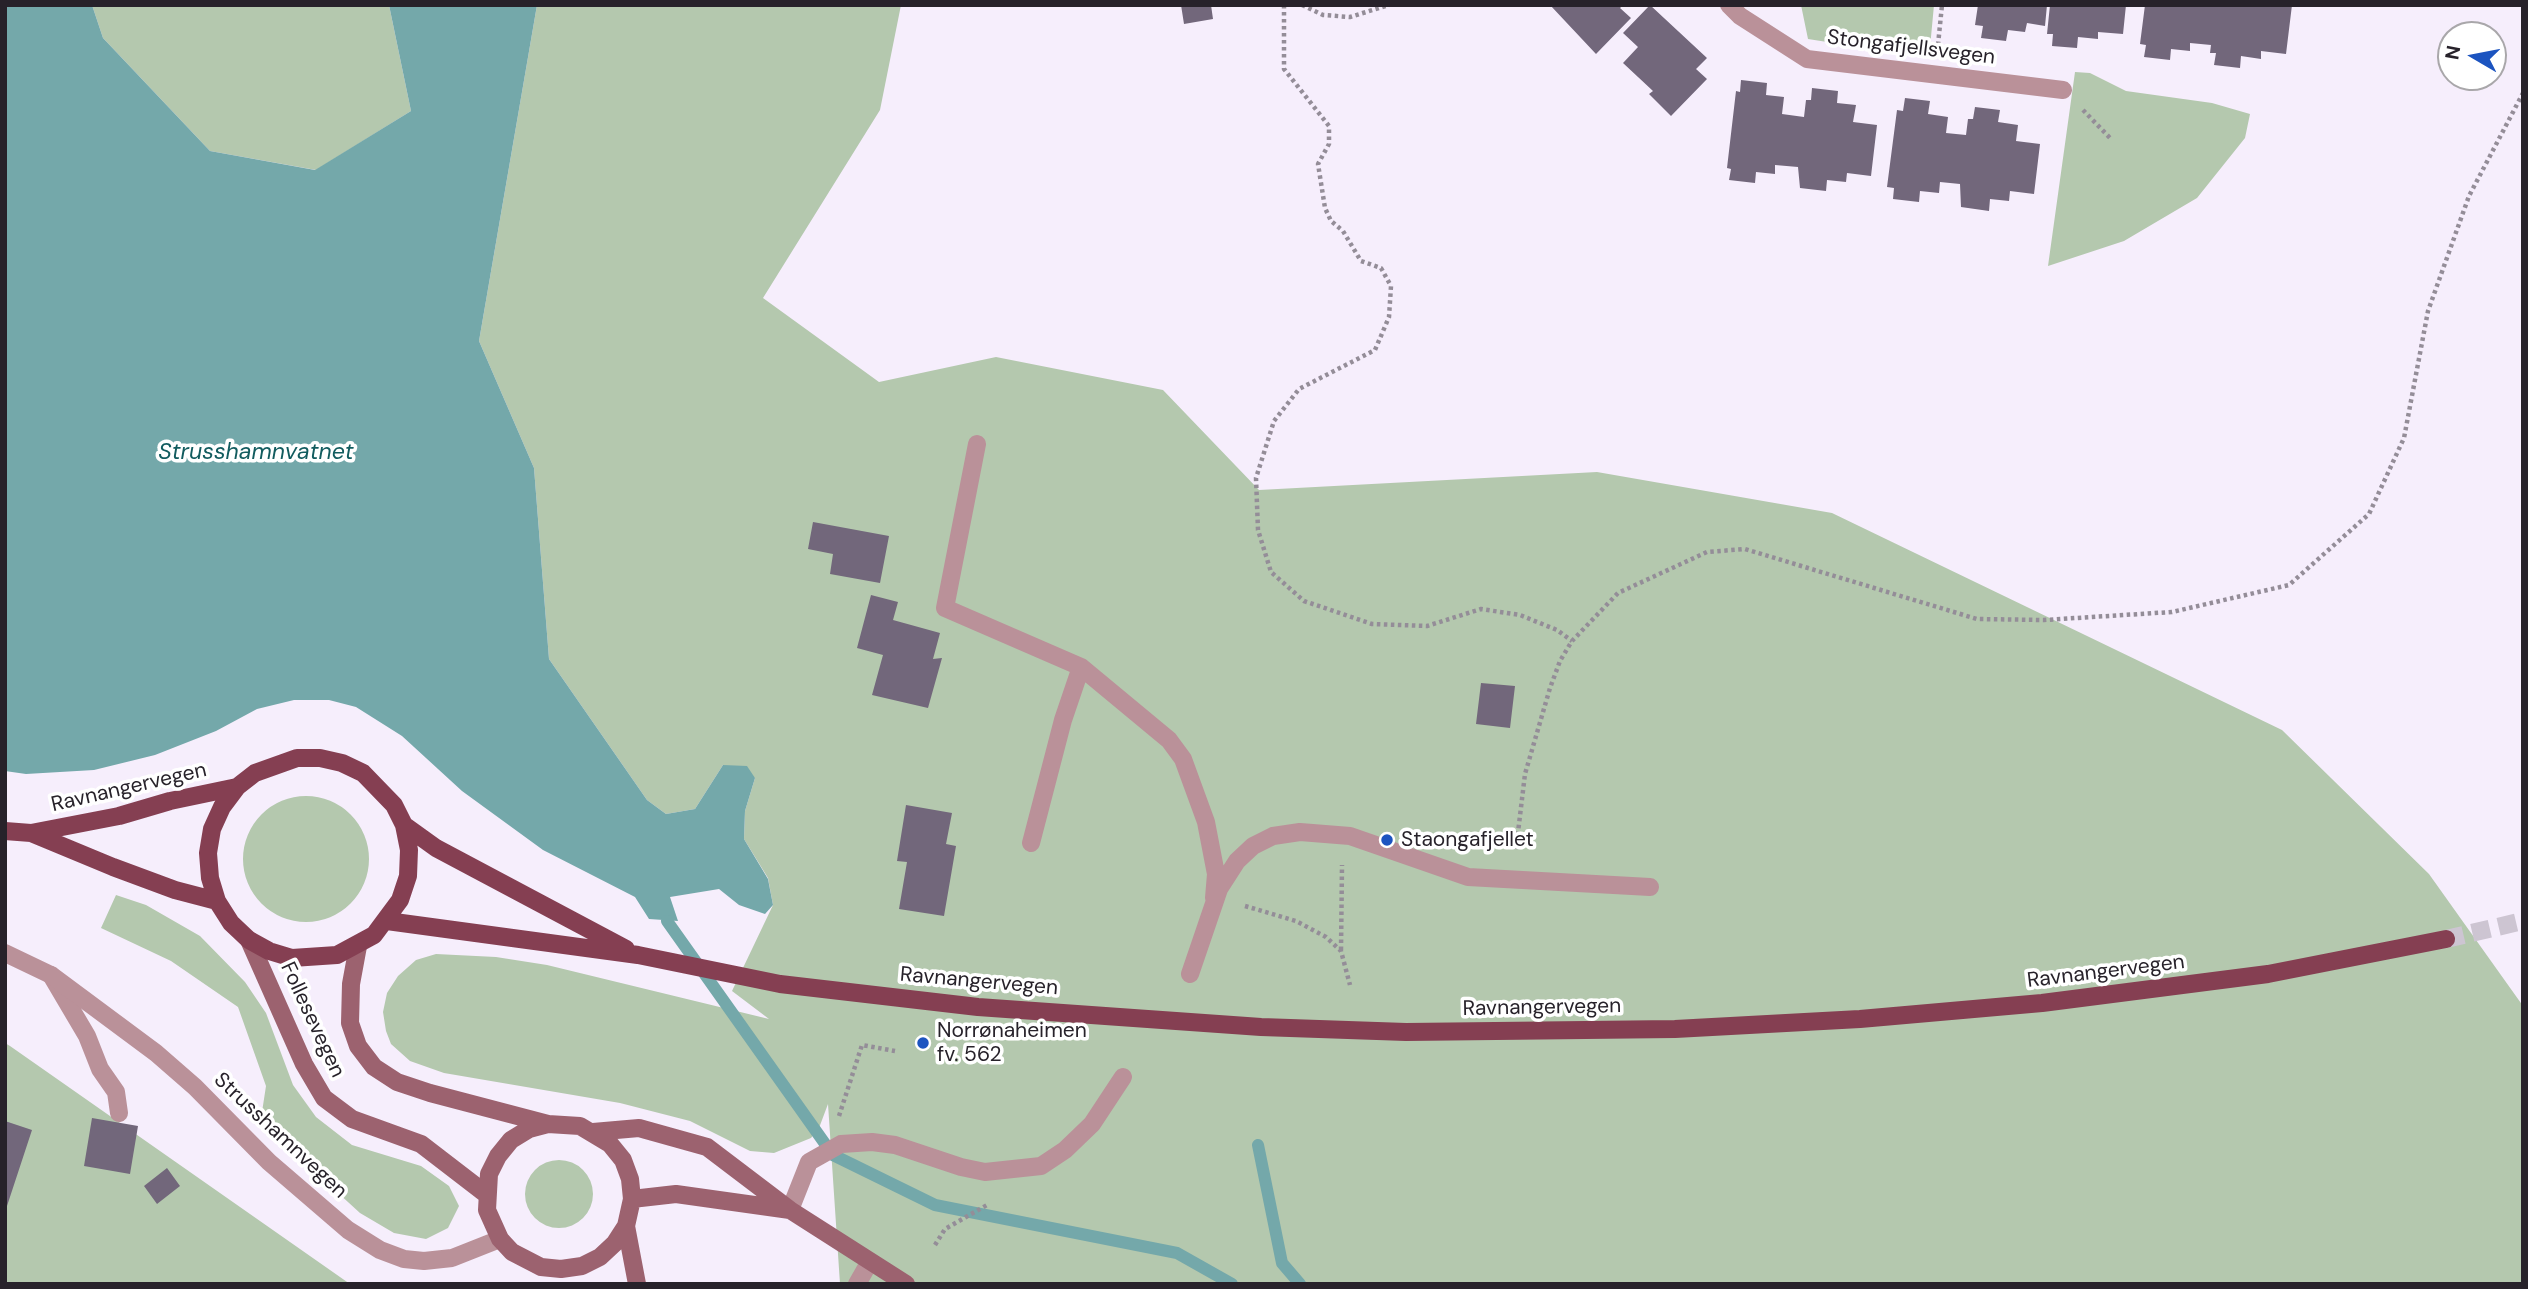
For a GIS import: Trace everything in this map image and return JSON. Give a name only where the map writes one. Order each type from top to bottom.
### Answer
[{"type":"main road","points":[[297,758],[342,763],[363,773],[380,787],[394,805],[404,825],[409,850],[408,876],[400,900],[387,921],[358,946],[337,955],[314,959],[292,958],[270,951],[249,940],[231,923],[217,901],[210,878],[208,853],[212,829],[222,807],[237,787],[255,773],[297,758]]},
{"type":"main road","name":"Ravnangervegen","points":[[5,831],[31,832],[119,816],[170,801],[237,787]]},
{"type":"main road","name":"Ravnangervegen","points":[[404,825],[447,854],[638,956]]},
{"type":"main road","name":"Ravnangervegen","points":[[31,832],[113,867],[175,890],[217,901]]},
{"type":"main road","name":"Ravnangervegen","points":[[387,921],[638,956],[780,984],[978,1007],[1261,1027],[1521,1032],[1860,1019],[2042,1003],[2268,974],[2446,939]]},
{"type":"main road","name":"Follesevegen","points":[[249,940],[304,1065],[324,1097],[352,1119],[421,1144],[486,1194]]},
{"type":"main road","name":"Follesevegen","points":[[358,946],[351,984],[350,1023],[358,1046],[374,1067],[397,1082],[548,1124]]},
{"type":"main road","points":[[562,1284],[541,1267],[512,1252],[500,1239],[487,1210],[486,1194],[489,1174],[505,1148],[529,1129],[564,1123],[593,1132],[610,1144],[622,1160],[630,1179],[632,1199],[626,1226],[637,1284]]},
{"type":"main road","points":[[593,1132],[639,1128],[707,1147],[790,1210],[869,1263],[906,1284]]},
{"type":"main road","points":[[632,1199],[676,1194],[790,1210]]},
{"type":"main road","points":[[541,1267],[561,1269],[582,1266],[607,1250],[626,1226]]},
{"type":"street","name":"Stongafjellsvegen","points":[[1728,5],[1740,16],[1807,58],[2063,90]]},
{"type":"street","points":[[977,444],[945,608],[1081,667],[1152,723],[1183,760],[1210,840],[1216,874],[1214,898],[1189,974]]},
{"type":"street","points":[[1031,843],[1063,720],[1081,667]]},
{"type":"street","points":[[1214,898],[1237,861],[1253,846],[1273,836],[1300,832],[1343,835],[1468,877],[1650,887]]},
{"type":"street","name":"Strusshamnvegen","points":[[5,953],[51,975],[156,1054],[195,1087],[269,1162],[348,1230],[380,1251],[404,1259],[424,1261],[452,1258],[500,1239]]},
{"type":"street","points":[[51,975],[88,1036],[100,1069],[116,1093],[119,1113]]},
{"type":"street","points":[[790,1210],[809,1162],[841,1144],[873,1142],[895,1145],[961,1167],[985,1172],[1041,1166],[1065,1150],[1092,1124],[1123,1077]]},
{"type":"street","points":[[856,1284],[869,1263]]},
{"type":"path","points":[[1284,5],[1284,69],[1329,126],[1329,144],[1318,164],[1325,208],[1331,221],[1343,231],[1362,261],[1381,268],[1391,286],[1389,317],[1375,350],[1299,389],[1274,421],[1256,478],[1258,530],[1271,572],[1304,601],[1372,624],[1427,625],[1482,610],[1520,615],[1557,630],[1572,641]]},
{"type":"path","points":[[1302,5],[1323,15],[1350,17],[1389,5]]},
{"type":"path","points":[[1936,74],[1941,5]]},
{"type":"path","points":[[2063,90],[2111,139]]},
{"type":"path","points":[[1513,880],[1525,774],[1560,661],[1572,641],[1618,593],[1706,552],[1745,549],[1977,620],[2044,620],[2172,612],[2289,585],[2369,514],[2404,438],[2428,311],[2469,196],[2523,93]]},
{"type":"path","points":[[1343,835],[1341,951],[1350,985]]},
{"type":"path","points":[[1214,898],[1296,921],[1326,937],[1341,951]]},
{"type":"path","points":[[841,1144],[839,1117],[862,1045],[895,1051]]},
{"type":"shaded area","points":[[92,5],[389,5],[411,111],[316,170],[210,151],[103,38]]},
{"type":"shaded area","points":[[537,5],[901,5],[880,110],[763,298],[879,382],[996,357],[1163,390],[1259,490],[1597,472],[1832,513],[2282,730],[2429,874],[2523,1006],[2523,1284],[840,1284],[828,1104],[819,1128],[811,1138],[774,1153],[750,1151],[690,1121],[620,1103],[444,1073],[410,1061],[391,1044],[386,1031],[383,1012],[387,993],[398,976],[416,960],[436,954],[496,957],[547,965],[769,1019],[732,991],[773,905],[768,878],[744,839],[745,811],[755,778],[723,765],[695,809],[666,814],[647,800],[549,659],[534,468],[479,341]]},
{"type":"shaded area","points":[[1801,5],[1934,5],[1929,58],[1808,39]]},
{"type":"shaded area","points":[[2075,72],[2090,73],[2126,91],[2212,103],[2250,114],[2245,138],[2197,198],[2124,241],[2048,266]]},
{"type":"shaded area","points":[[306,796],[330,801],[350,815],[364,835],[369,859],[364,883],[350,903],[330,917],[306,922],[282,917],[262,903],[248,883],[243,859],[248,835],[262,815],[282,801]]},
{"type":"shaded area","points":[[116,895],[146,905],[200,936],[245,982],[266,1013],[293,1085],[316,1117],[352,1145],[421,1166],[449,1186],[459,1206],[448,1228],[426,1239],[394,1233],[360,1213],[302,1160],[262,1112],[266,1086],[238,1007],[171,961],[101,928]]},
{"type":"shaded area","points":[[5,1043],[10,1046],[350,1284],[5,1284]]},
{"type":"shaded area","points":[[552,1160],[566,1160],[578,1165],[588,1175],[593,1194],[588,1213],[578,1223],[566,1228],[552,1228],[540,1223],[530,1213],[525,1201],[525,1187],[530,1175],[540,1165]]},
{"type":"water","name":"Strusshamnvatnet","points":[[5,5],[92,5],[103,38],[210,151],[315,170],[411,111],[389,5],[537,5],[479,341],[534,468],[549,659],[647,800],[666,814],[695,809],[723,765],[747,766],[755,778],[745,811],[744,839],[768,879],[773,905],[765,914],[739,905],[719,889],[670,897],[678,921],[649,919],[635,897],[543,850],[462,791],[402,736],[356,707],[329,700],[294,700],[257,709],[216,731],[155,755],[94,770],[26,774],[5,771]]},
{"type":"building","points":[[1181,5],[1211,5],[1213,19],[1184,24]]},
{"type":"building","points":[[1550,5],[1623,5],[1620,8],[1631,18],[1596,54]]},
{"type":"building","points":[[1650,5],[1707,58],[1696,69],[1707,79],[1671,116],[1649,94],[1653,91],[1623,63],[1638,47],[1623,33]]},
{"type":"building","points":[[1978,5],[2047,5],[2045,26],[2027,23],[2025,32],[2008,30],[2006,41],[1981,38],[1983,26],[1975,25]]},
{"type":"building","points":[[2050,5],[2126,5],[2123,34],[2098,32],[2098,39],[2078,37],[2077,48],[2052,46],[2053,34],[2047,34]]},
{"type":"building","points":[[2145,5],[2292,5],[2286,54],[2261,51],[2261,59],[2241,56],[2240,68],[2214,65],[2216,53],[2210,53],[2211,45],[2190,43],[2190,51],[2171,49],[2170,60],[2144,57],[2146,45],[2140,44]]},
{"type":"building","points":[[1741,80],[1767,83],[1766,95],[1784,97],[1782,114],[1804,117],[1806,100],[1811,100],[1812,88],[1838,91],[1837,103],[1856,105],[1853,122],[1877,125],[1871,176],[1847,173],[1846,182],[1827,180],[1826,191],[1800,188],[1798,167],[1775,165],[1775,174],[1756,172],[1755,183],[1729,180],[1731,169],[1727,168],[1736,91],[1740,92]]},
{"type":"building","points":[[1905,98],[1930,101],[1928,114],[1948,117],[1946,133],[1966,135],[1968,119],[1973,119],[1975,107],[2000,110],[1998,122],[2018,125],[2016,141],[2040,144],[2034,194],[2010,191],[2009,201],[1990,199],[1989,211],[1961,207],[1960,184],[1940,182],[1939,193],[1920,191],[1919,202],[1893,199],[1894,188],[1887,187],[1897,110],[1903,111]]},
{"type":"building","points":[[813,522],[889,536],[880,583],[830,574],[833,554],[808,549]]},
{"type":"building","points":[[871,595],[898,602],[893,620],[940,633],[933,659],[942,658],[928,708],[872,695],[883,655],[857,648]]},
{"type":"building","points":[[1481,683],[1515,686],[1510,728],[1476,724]]},
{"type":"building","points":[[906,805],[952,813],[946,844],[956,846],[944,916],[899,909],[907,862],[897,861]]},
{"type":"building","points":[[92,1118],[138,1126],[130,1174],[84,1166]]},
{"type":"building","points":[[5,1121],[32,1130],[6,1209],[5,1209]]},
{"type":"building","points":[[167,1168],[180,1186],[157,1204],[144,1186]]},
{"type":"waterway","points":[[667,921],[833,1155],[935,1205],[1177,1253],[1232,1284]]},
{"type":"waterway","points":[[1258,1145],[1282,1263],[1300,1284]]},
{"type":"tunnel","points":[[2446,939],[2523,921]]},
{"type":"place","name":"Staongafjellet","points":[[1387,840]]},
{"type":"place","name":"Norrønaheimen fv. 562","points":[[923,1043]]}]
